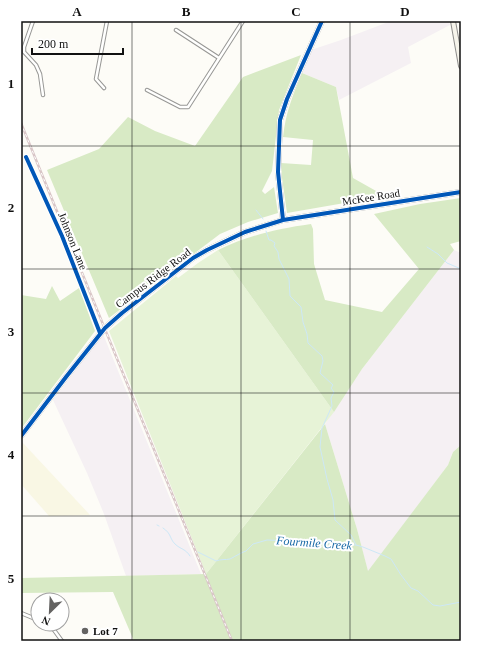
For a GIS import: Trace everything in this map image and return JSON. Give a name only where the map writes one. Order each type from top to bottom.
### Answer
[{"type":"street","points":[[33,21],[24,47],[24,52],[36,65],[40,74],[43,95]]},
{"type":"street","points":[[104,88],[96,79],[107,21]]},
{"type":"street","points":[[147,90],[180,107],[188,107],[243,21]]},
{"type":"street","points":[[283,220],[278,172],[280,120],[287,99],[322,21]]},
{"type":"street","points":[[453,21],[461,66]]},
{"type":"street","points":[[176,30],[219,58]]},
{"type":"street","name":"Johnson Lane","points":[[26,157],[59,230],[100,333]]},
{"type":"street","name":"McKee Road","points":[[283,220],[461,192]]},
{"type":"street","name":"Campus Ridge Road","points":[[21,436],[100,333],[122,313],[193,258],[244,232],[283,220]]},
{"type":"street","points":[[55,632],[62,641]]},
{"type":"shaded area","points":[[391,21],[449,21],[450,25],[408,47],[411,63],[339,100],[336,87],[302,73],[311,50]]},
{"type":"shaded area","points":[[454,250],[461,253],[461,445],[453,452],[448,465],[368,572],[357,529],[325,424],[362,369]]},
{"type":"shaded area","points":[[103,334],[201,574],[126,576],[104,514],[87,473],[53,400]]},
{"type":"shaded area","points":[[22,442],[90,515],[49,516],[21,484]]},
{"type":"green space","points":[[301,55],[279,110],[272,171],[262,191],[265,194],[274,187],[278,213],[248,222],[220,234],[109,318],[47,170],[99,149],[128,117],[155,131],[195,146],[243,77]]},
{"type":"green space","points":[[302,73],[336,87],[353,178],[385,196],[287,213],[281,163],[311,165],[313,140],[283,137],[290,105]]},
{"type":"green space","points":[[461,198],[461,241],[450,244],[454,250],[362,369],[334,412],[218,250],[241,240],[263,233],[311,224],[313,229],[314,264],[325,300],[382,312],[419,269],[374,214],[420,204]]},
{"type":"green space","points":[[218,250],[334,412],[206,574],[109,331],[176,276],[178,278]]},
{"type":"green space","points":[[52,286],[60,301],[79,288],[95,331],[21,429],[21,295],[46,299]]},
{"type":"green space","points":[[325,424],[357,529],[368,571],[448,465],[453,452],[461,445],[461,641],[134,641],[113,592],[21,593],[21,578],[206,574]]},
{"type":"waterway","points":[[256,210],[263,219]]},
{"type":"waterway","points":[[266,231],[269,240],[275,243],[274,246],[278,252],[279,259],[289,279],[290,296],[301,307],[308,343],[322,356],[323,361],[320,373],[333,385],[331,388],[334,392],[331,398],[332,406],[322,428],[320,447],[333,500],[335,520],[351,535],[356,545]]},
{"type":"waterway","points":[[427,247],[438,254],[447,263],[461,269]]},
{"type":"waterway","name":"Fourmile Creek","points":[[163,528],[168,532],[175,544],[187,552],[190,556]]},
{"type":"waterway","name":"Fourmile Creek","points":[[198,552],[216,561],[230,559],[246,551],[253,544],[267,540],[356,545],[391,559],[411,588],[418,591],[433,605],[440,606],[461,602]]},
{"type":"railway","points":[[21,123],[232,641]]},
{"type":"cycle path","points":[[283,220],[278,172],[280,120],[287,99],[322,21]]},
{"type":"cycle path","points":[[26,157],[62,236],[100,333]]},
{"type":"cycle path","points":[[21,436],[105,328],[193,258],[207,250],[245,232],[283,220],[461,192]]},
{"type":"place","name":"Lot 7","points":[[85,631]]}]
